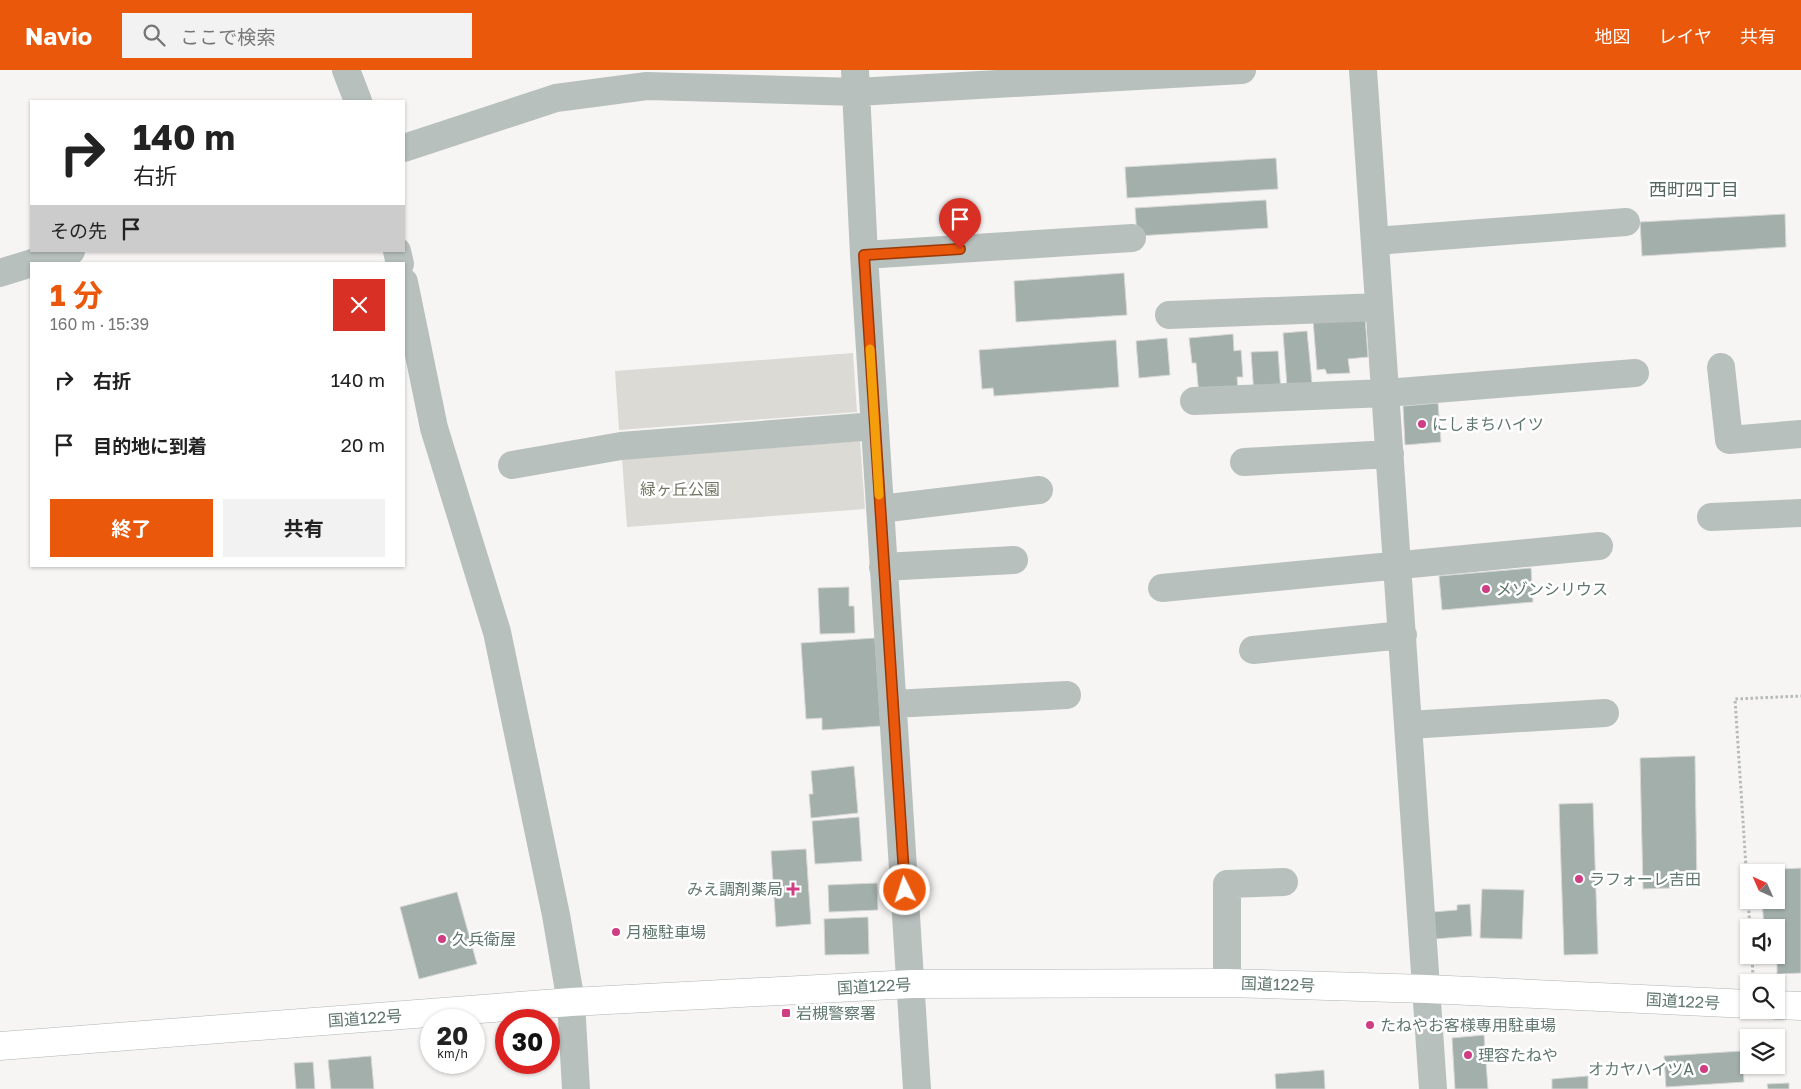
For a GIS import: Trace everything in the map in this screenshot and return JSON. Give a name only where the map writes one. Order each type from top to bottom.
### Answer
[{"type":"highway","name":"国道122号","points":[[0,1046],[571,1002],[912,984],[1227,983],[1427,989],[1740,1004]]},
{"type":"highway","points":[[1785,1005],[1801,1006]]},
{"type":"street","points":[[346,70],[358,100]]},
{"type":"street","points":[[405,148],[556,98],[645,78],[856,81],[1242,70]]},
{"type":"street","points":[[1363,70],[1433,1089]]},
{"type":"street","points":[[856,81],[864,255],[912,984],[917,1089]]},
{"type":"street","points":[[1375,242],[1626,222]]},
{"type":"street","points":[[864,255],[1132,238]]},
{"type":"street","points":[[36,262],[68,252]]},
{"type":"street","points":[[0,273],[30,264]]},
{"type":"street","points":[[405,287],[434,428],[497,632],[556,915],[571,1002],[576,1089]]},
{"type":"street","points":[[1169,315],[1379,307]]},
{"type":"street","points":[[1721,367],[1728,440],[1801,434]]},
{"type":"street","points":[[1194,402],[1386,393],[1635,373]]},
{"type":"street","points":[[512,465],[621,446],[875,426]]},
{"type":"street","points":[[1244,462],[1390,454]]},
{"type":"street","points":[[880,509],[1039,490]]},
{"type":"street","points":[[1711,517],[1801,513]]},
{"type":"street","points":[[1162,588],[1599,546]]},
{"type":"street","points":[[884,567],[1014,560]]},
{"type":"street","points":[[1253,650],[1402,635]]},
{"type":"street","points":[[893,704],[1067,695]]},
{"type":"street","points":[[1409,725],[1605,713]]},
{"type":"street","points":[[1227,983],[1228,884],[1284,882]]},
{"type":"path","points":[[1749,919],[1735,699],[1801,696]]},
{"type":"green space","points":[[853,353],[857,412],[619,430],[615,371]]},
{"type":"green space","name":"緑ヶ丘公園","points":[[860,441],[865,509],[627,527],[622,459]]},
{"type":"building","points":[[1276,158],[1278,189],[1127,198],[1125,167]]},
{"type":"building","points":[[1266,200],[1268,228],[1137,236],[1135,208]]},
{"type":"building","points":[[1785,214],[1786,247],[1642,256],[1640,222]]},
{"type":"building","points":[[1124,273],[1127,315],[1016,322],[1014,281]]},
{"type":"building","points":[[1365,316],[1368,357],[1348,359],[1350,373],[1327,374],[1325,369],[1317,370],[1313,320]]},
{"type":"building","points":[[1307,331],[1312,383],[1287,386],[1283,333]]},
{"type":"building","points":[[1233,334],[1234,351],[1241,350],[1243,377],[1237,377],[1238,391],[1199,395],[1196,363],[1192,363],[1189,338]]},
{"type":"building","points":[[1167,338],[1170,375],[1139,378],[1136,341]]},
{"type":"building","points":[[1116,340],[1119,387],[994,396],[993,388],[982,389],[979,350]]},
{"type":"building","points":[[1278,351],[1281,393],[1254,395],[1251,352]]},
{"type":"building","name":"にしまちハイツ","points":[[1438,403],[1441,442],[1405,445],[1403,406]]},
{"type":"building","name":"メゾンシリウス","points":[[1531,568],[1533,602],[1442,610],[1439,576]]},
{"type":"building","points":[[849,587],[849,606],[854,606],[855,633],[820,634],[818,588]]},
{"type":"building","points":[[875,638],[881,726],[822,730],[822,718],[806,719],[801,643]]},
{"type":"building","points":[[1695,756],[1697,887],[1643,889],[1640,758]]},
{"type":"building","points":[[854,766],[858,813],[811,818],[809,794],[813,794],[811,771]]},
{"type":"building","name":"ラフォーレ吉田","points":[[1593,803],[1598,954],[1564,955],[1559,804]]},
{"type":"building","points":[[859,817],[862,861],[815,864],[812,821]]},
{"type":"building","points":[[806,849],[811,924],[776,927],[771,851]]},
{"type":"building","points":[[1801,868],[1801,973],[1777,974],[1777,964],[1785,964],[1785,919],[1763,919],[1763,909],[1785,909],[1785,869]]},
{"type":"building","points":[[877,883],[878,910],[829,912],[828,885]]},
{"type":"building","points":[[1482,889],[1524,890],[1522,939],[1480,938]]},
{"type":"building","points":[[457,892],[477,964],[419,979],[400,907]]},
{"type":"building","points":[[1470,904],[1472,936],[1435,939],[1433,912],[1457,910],[1457,905]]},
{"type":"building","points":[[868,917],[869,954],[825,955],[824,919]]},
{"type":"building","points":[[1484,1035],[1488,1089],[1455,1089],[1452,1038]]},
{"type":"building","name":"オカヤハイツA","points":[[1740,1051],[1740,1074],[1743,1074],[1744,1082],[1666,1087],[1664,1056]]},
{"type":"building","points":[[371,1056],[374,1089],[331,1089],[328,1060]]},
{"type":"building","points":[[313,1062],[315,1089],[296,1089],[294,1063]]},
{"type":"building","points":[[1324,1070],[1325,1089],[1276,1089],[1275,1074]]},
{"type":"building","points":[[1588,1076],[1588,1089],[1552,1089],[1552,1079]]},
{"type":"building","points":[[1789,1083],[1789,1089],[1768,1089],[1767,1084]]},
{"type":"slow traffic","points":[[870,349],[879,495]]},
{"type":"place","name":"にしまちハイツ","points":[[1422,424]]},
{"type":"place","name":"メゾンシリウス","points":[[1486,589]]},
{"type":"place","name":"ラフォーレ吉田","points":[[1579,879]]},
{"type":"place","name":"みえ調剤薬局","points":[[793,889]]},
{"type":"place","name":"月極駐車場","points":[[616,932]]},
{"type":"place","name":"久兵衛屋","points":[[442,939]]},
{"type":"place","name":"岩槻警察署","points":[[786,1013]]},
{"type":"place","name":"たねやお客様専用駐車場","points":[[1370,1025]]},
{"type":"place","name":"理容たねや","points":[[1468,1055]]},
{"type":"place","name":"オカヤハイツA","points":[[1704,1069]]},
{"type":"district","name":"西町四丁目","points":[[1694,189]]},
{"type":"route","points":[[905,890],[864,255],[960,249]]}]
